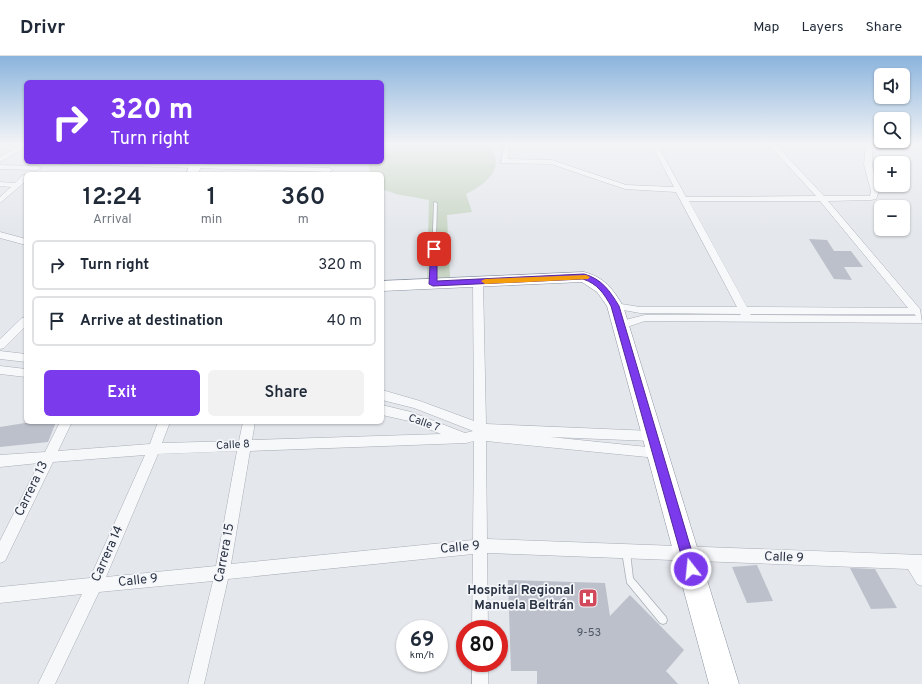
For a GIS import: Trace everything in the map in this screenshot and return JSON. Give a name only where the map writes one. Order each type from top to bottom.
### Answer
[{"type":"highway","points":[[384,286],[584,277],[593,279],[604,288],[618,316],[724,684]]},
{"type":"street","points":[[585,173],[625,187],[680,190]]},
{"type":"street","points":[[671,173],[746,315]]},
{"type":"street","points":[[798,173],[821,198],[920,316]]},
{"type":"street","points":[[685,199],[873,197],[875,191],[870,173]]},
{"type":"street","points":[[0,201],[24,179]]},
{"type":"street","points":[[0,184],[17,185]]},
{"type":"street","points":[[0,235],[24,241]]},
{"type":"street","points":[[478,282],[481,546],[480,620]]},
{"type":"street","points":[[618,316],[640,310],[746,315]]},
{"type":"street","points":[[618,316],[644,318],[746,315],[920,316]]},
{"type":"street","points":[[0,345],[24,322]]},
{"type":"street","points":[[0,355],[24,358]]},
{"type":"street","points":[[0,370],[24,373]]},
{"type":"street","points":[[384,396],[416,404],[480,432],[655,445]]},
{"type":"street","name":"Calle 7","points":[[384,410],[411,417],[466,438]]},
{"type":"street","name":"Carrera 13","points":[[0,556],[65,424]]},
{"type":"street","name":"Carrera 14","points":[[46,684],[95,585],[154,449],[163,424]]},
{"type":"street","name":"Carrera 15","points":[[196,684],[222,572],[249,424]]},
{"type":"street","points":[[480,432],[655,445]]},
{"type":"street","name":"Calle 8","points":[[0,460],[246,444],[466,438],[480,432]]},
{"type":"street","name":"Calle 9","points":[[0,595],[481,546],[917,562]]},
{"type":"street","points":[[917,562],[922,579]]},
{"type":"street","points":[[480,672],[480,684]]},
{"type":"lane","points":[[433,284],[435,203]]},
{"type":"lane","points":[[626,552],[630,580],[662,620]]},
{"type":"green space","points":[[384,173],[492,173],[481,185],[466,194],[472,212],[447,215],[450,277],[427,280],[429,200],[396,194],[384,190]]},
{"type":"building","points":[[809,239],[827,240],[834,251],[851,251],[863,267],[844,267],[852,280],[834,279]]},
{"type":"building","points":[[24,423],[55,424],[48,442],[0,447],[0,427]]},
{"type":"building","points":[[757,565],[773,601],[747,603],[732,567]]},
{"type":"building","points":[[850,568],[875,569],[897,608],[871,609]]},
{"type":"building","points":[[508,580],[605,583],[610,616],[630,595],[684,650],[666,671],[678,684],[537,684],[537,671],[511,671]]},
{"type":"slow traffic","points":[[485,281],[586,277]]},
{"type":"place","name":"Hospital Regional Manuela Beltrán","points":[[588,598]]},
{"type":"route","points":[[434,249],[433,284],[584,277],[593,279],[604,288],[615,306],[691,569]]}]
